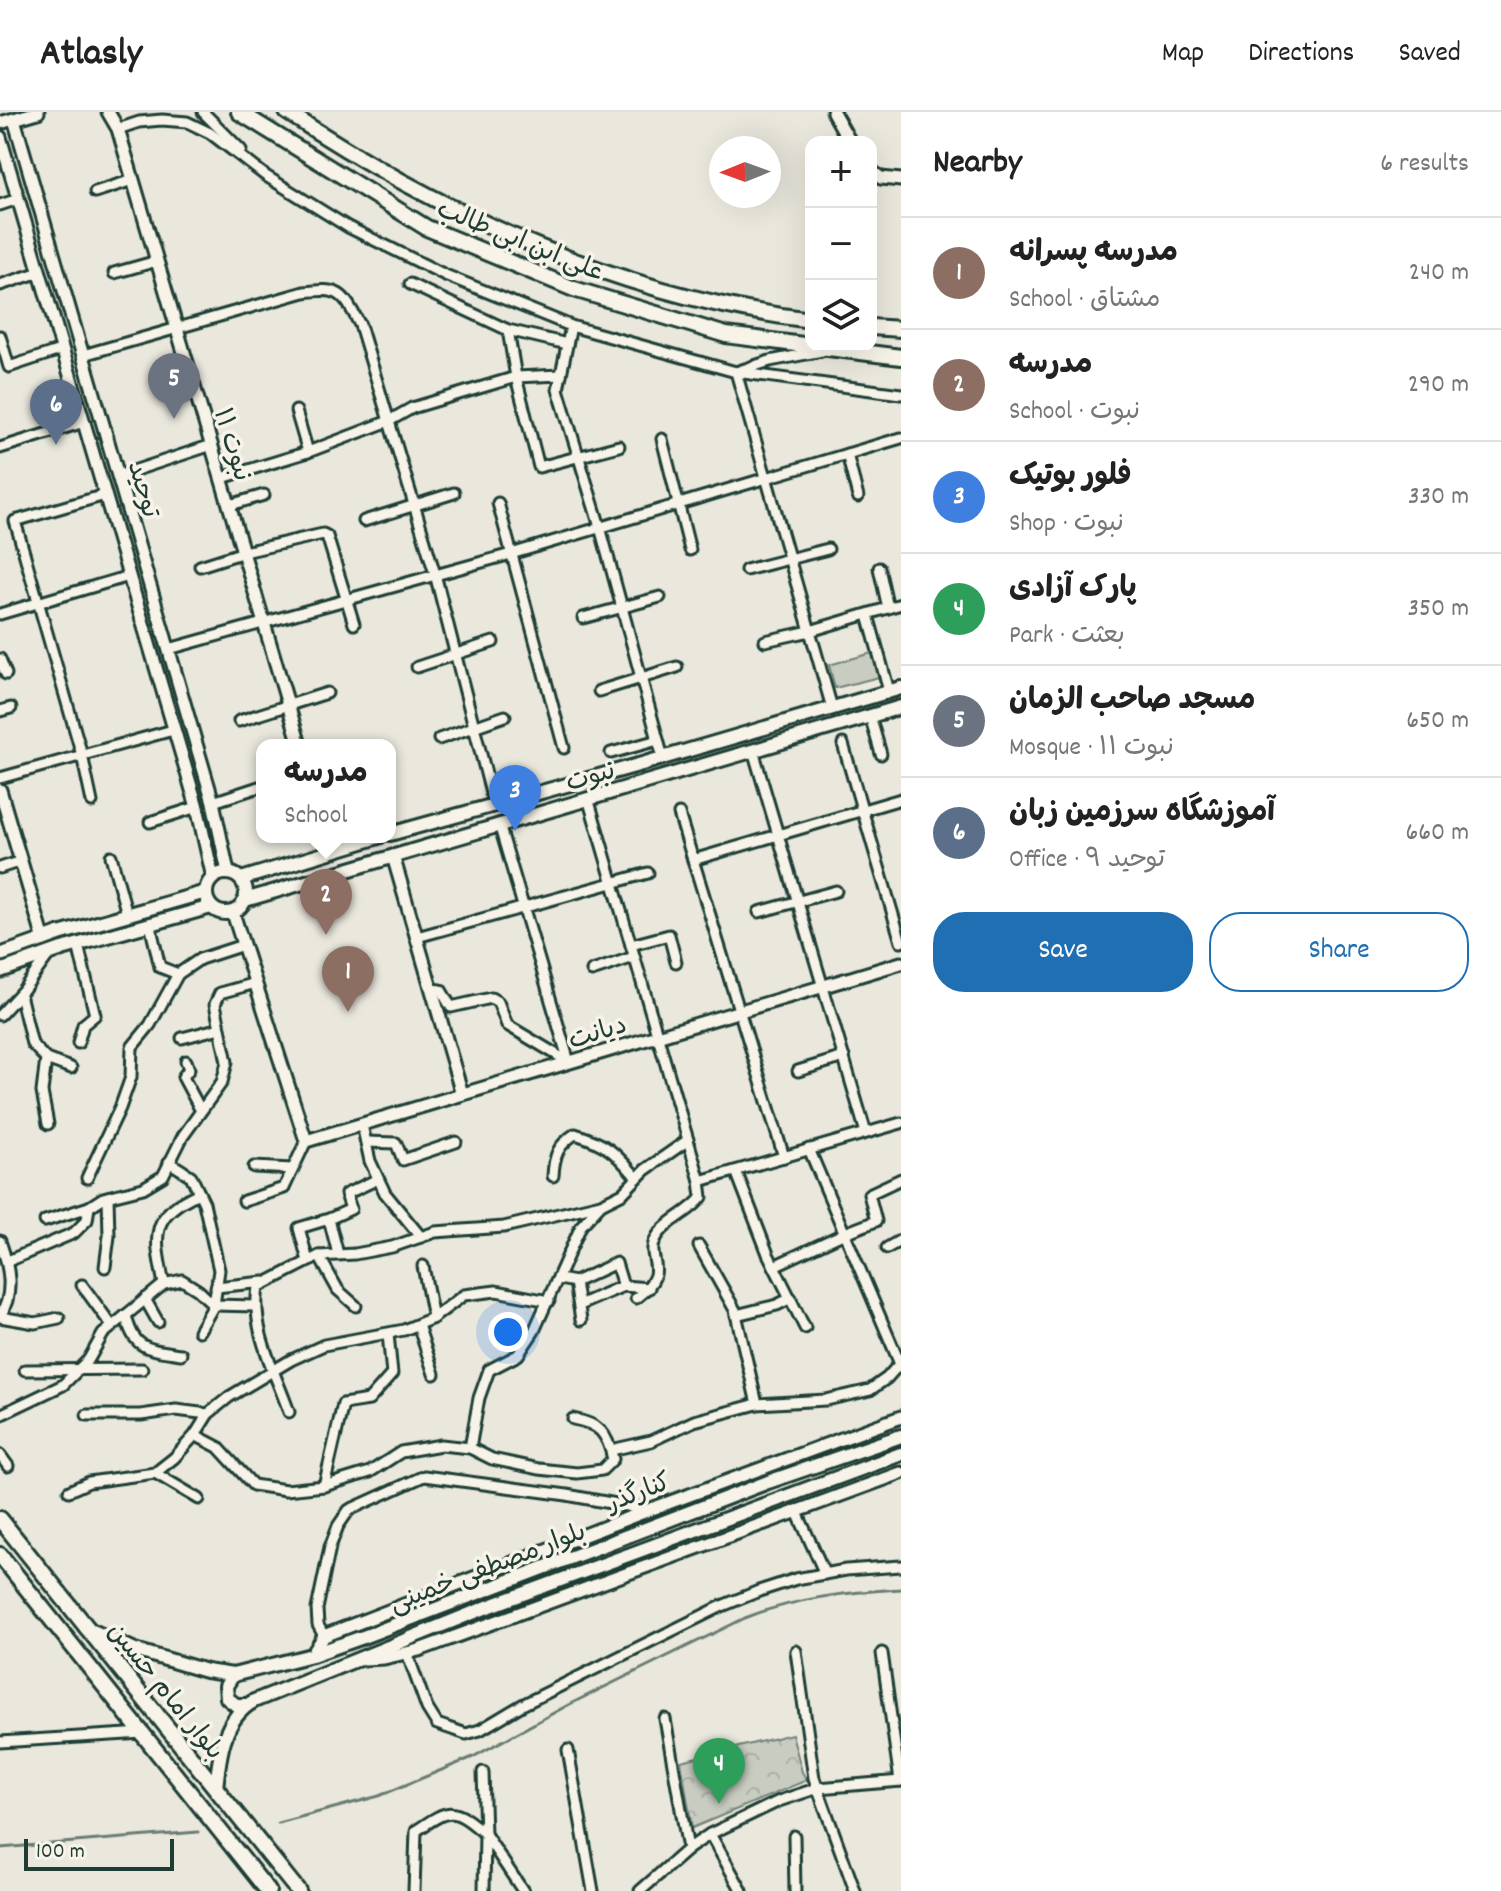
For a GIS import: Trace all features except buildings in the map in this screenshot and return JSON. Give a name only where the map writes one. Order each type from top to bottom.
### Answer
[{"type":"main road","name":"علی ابن ابی طالب","points":[[239,112],[427,228],[574,289],[726,335],[805,345]]},
{"type":"main road","name":"علی ابن ابی طالب","points":[[287,112],[425,195],[553,254],[685,295],[805,319]]},
{"type":"main road","points":[[877,327],[901,329]]},
{"type":"main road","name":"علی ابن ابی طالب","points":[[859,352],[901,357]]},
{"type":"main road","name":"نبوت","points":[[396,832],[895,690]]},
{"type":"main road","name":"نبوت","points":[[245,900],[901,707]]},
{"type":"main road","points":[[749,734],[753,750]]},
{"type":"main road","points":[[494,805],[499,824]]},
{"type":"main road","points":[[241,879],[358,843]]},
{"type":"main road","points":[[0,971],[196,910],[211,907],[225,914],[233,913],[240,909],[245,900],[246,887],[241,879],[228,872],[213,878],[206,892],[211,907]]},
{"type":"main road","points":[[0,955],[206,892]]},
{"type":"main road","points":[[191,895],[196,910]]},
{"type":"main road","name":"بلوار مصطفی خمینی","points":[[86,1627],[135,1650],[183,1665],[233,1675],[312,1655],[768,1482],[901,1436]]},
{"type":"main road","name":"بلوار مصطفی خمینی","points":[[246,1705],[658,1542],[901,1454]]},
{"type":"main road","name":"بلوار امام حسین","points":[[0,1519],[298,1891]]},
{"type":"main road","name":"بلوار امام حسین","points":[[0,1555],[268,1891]]},
{"type":"main road","points":[[233,1675],[226,1686],[227,1698],[236,1705],[246,1705]]},
{"type":"main road","points":[[216,1789],[226,1733],[246,1705]]},
{"type":"street","points":[[0,123],[38,112]]},
{"type":"street","name":"نبوت ۱۱","points":[[108,112],[118,129],[298,739]]},
{"type":"street","points":[[203,112],[266,176]]},
{"type":"street","points":[[833,112],[847,136]]},
{"type":"street","name":"توحید","points":[[14,119],[213,802],[228,872]]},
{"type":"street","points":[[118,129],[139,122],[187,122],[210,133],[266,176],[348,227],[431,268],[571,326],[736,372],[901,394]]},
{"type":"street","name":"توحید","points":[[0,137],[197,807],[213,878]]},
{"type":"street","points":[[877,175],[901,180]]},
{"type":"street","points":[[95,192],[133,180]]},
{"type":"street","points":[[0,205],[18,199]]},
{"type":"street","points":[[114,273],[157,261]]},
{"type":"street","points":[[0,285],[40,272]]},
{"type":"street","points":[[410,284],[508,330],[567,344]]},
{"type":"street","points":[[83,355],[304,292],[329,289],[346,299],[360,325],[435,574],[494,805]]},
{"type":"street","points":[[571,326],[558,389],[600,527],[663,758]]},
{"type":"street","points":[[508,330],[516,377],[539,467],[619,446]]},
{"type":"street","points":[[0,336],[9,367],[63,349]]},
{"type":"street","points":[[736,372],[817,352]]},
{"type":"street","points":[[736,372],[832,708]]},
{"type":"street","points":[[222,478],[308,452],[389,421],[412,408],[516,377],[561,375]]},
{"type":"street","points":[[296,411],[308,452]]},
{"type":"street","points":[[0,448],[84,422]]},
{"type":"street","points":[[169,649],[511,554],[901,438]]},
{"type":"street","points":[[662,439],[690,550]]},
{"type":"street","points":[[118,476],[212,445]]},
{"type":"street","points":[[847,454],[858,497]]},
{"type":"street","points":[[364,521],[454,493]]},
{"type":"street","points":[[92,802],[82,755],[15,521],[105,495]]},
{"type":"street","points":[[230,505],[264,495]]},
{"type":"street","points":[[498,503],[564,748]]},
{"type":"street","points":[[200,566],[319,534],[327,536],[354,624]]},
{"type":"street","points":[[746,570],[828,549]]},
{"type":"street","points":[[879,568],[888,608]]},
{"type":"street","points":[[0,614],[129,576]]},
{"type":"street","points":[[135,596],[151,592]]},
{"type":"street","points":[[583,618],[660,597]]},
{"type":"street","points":[[765,641],[901,604]]},
{"type":"street","points":[[868,615],[895,690]]},
{"type":"street","points":[[417,667],[493,642]]},
{"type":"street","points":[[0,659],[6,674]]},
{"type":"street","points":[[599,691],[677,667]]},
{"type":"street","points":[[239,721],[327,693]]},
{"type":"street","points":[[0,711],[11,708]]},
{"type":"street","points":[[439,739],[505,716]]},
{"type":"street","points":[[870,716],[881,754]]},
{"type":"street","points":[[0,778],[173,730]]},
{"type":"street","points":[[611,753],[658,740]]},
{"type":"street","points":[[843,744],[901,942]]},
{"type":"street","points":[[753,750],[866,1133]]},
{"type":"street","points":[[213,802],[256,788]]},
{"type":"street","points":[[1,796],[44,940]]},
{"type":"street","points":[[588,798],[700,1181],[702,1197],[660,1233],[655,1242],[657,1274],[649,1288],[636,1298]]},
{"type":"street","points":[[693,860],[901,799]]},
{"type":"street","points":[[150,822],[197,807]]},
{"type":"street","points":[[679,814],[784,1157]]},
{"type":"street","points":[[499,824],[569,1062]]},
{"type":"street","points":[[328,843],[330,851]]},
{"type":"street","points":[[111,856],[127,914]]},
{"type":"street","points":[[393,856],[462,1094]]},
{"type":"street","points":[[0,868],[21,861]]},
{"type":"street","points":[[417,937],[648,873]]},
{"type":"street","points":[[759,912],[836,891]]},
{"type":"street","points":[[233,913],[306,1141],[284,1188],[244,1201]]},
{"type":"street","points":[[150,924],[160,967],[178,974]]},
{"type":"street","points":[[631,945],[669,935],[676,962]]},
{"type":"street","points":[[78,945],[95,1015],[83,1025],[78,1043]]},
{"type":"street","points":[[87,1178],[131,1077],[132,1047],[150,1025],[178,974],[200,959],[243,945]]},
{"type":"street","points":[[0,1015],[20,994],[49,954]]},
{"type":"street","points":[[592,971],[634,957]]},
{"type":"street","name":"دیانت","points":[[306,1141],[901,963]]},
{"type":"street","points":[[45,1221],[89,1207],[108,1197],[143,1188],[163,1176],[200,1109],[222,1082],[227,1062],[215,1004],[220,993],[256,983]]},
{"type":"street","points":[[432,989],[441,990],[451,1007],[491,998],[498,1002],[507,1025],[569,1062]]},
{"type":"street","points":[[20,994],[32,1044],[46,1059],[71,1068]]},
{"type":"street","points":[[182,1038],[220,1028]]},
{"type":"street","points":[[798,1071],[844,1057]]},
{"type":"street","points":[[46,1059],[42,1092],[48,1124]]},
{"type":"street","points":[[186,1061],[189,1069],[183,1077],[200,1109]]},
{"type":"street","points":[[700,1181],[901,1123]]},
{"type":"street","points":[[362,1125],[370,1161],[385,1193],[421,1237]]},
{"type":"street","points":[[553,1176],[560,1144],[575,1134],[599,1141],[637,1178]]},
{"type":"street","points":[[289,1412],[262,1344],[255,1306],[258,1287],[319,1256],[392,1247],[421,1237],[467,1228],[504,1227],[601,1204],[623,1193],[637,1178],[688,1140]]},
{"type":"street","points":[[366,1142],[396,1143],[403,1160],[456,1142]]},
{"type":"street","points":[[611,1450],[651,1441],[694,1421],[757,1404],[826,1400],[870,1390],[887,1378],[900,1363],[809,1149]]},
{"type":"street","points":[[169,1162],[191,1176],[199,1193],[219,1270],[214,1305],[199,1331]]},
{"type":"street","points":[[254,1167],[292,1169]]},
{"type":"street","points":[[736,1171],[774,1266],[805,1328]]},
{"type":"street","points":[[308,1261],[299,1228],[351,1209],[346,1194],[378,1179]]},
{"type":"street","points":[[774,1266],[876,1221],[869,1194],[901,1179]]},
{"type":"street","points":[[164,1284],[156,1243],[163,1216],[179,1202],[199,1193]]},
{"type":"street","points":[[105,1267],[109,1236],[108,1197]]},
{"type":"street","points":[[470,1448],[479,1398],[489,1370],[518,1355],[549,1301],[581,1226],[601,1204]]},
{"type":"street","points":[[8,1261],[74,1233],[87,1220],[89,1207]]},
{"type":"street","points":[[329,1219],[338,1254]]},
{"type":"street","points":[[887,1248],[901,1240]]},
{"type":"street","points":[[0,1241],[8,1261],[9,1299],[0,1317],[35,1323],[59,1318]]},
{"type":"street","points":[[699,1246],[736,1315],[757,1404]]},
{"type":"street","points":[[319,1256],[338,1290],[356,1306]]},
{"type":"street","points":[[559,1279],[575,1282],[616,1263],[623,1286]]},
{"type":"street","points":[[423,1266],[433,1318]]},
{"type":"street","points":[[0,1415],[63,1385],[89,1359],[103,1334],[164,1284],[182,1280],[214,1305],[255,1306]]},
{"type":"street","points":[[216,1287],[267,1281]]},
{"type":"street","points":[[575,1282],[581,1320]]},
{"type":"street","points":[[82,1285],[112,1326]]},
{"type":"street","points":[[579,1305],[623,1286],[649,1288]]},
{"type":"street","points":[[69,1491],[89,1482],[155,1473],[195,1435],[208,1414],[229,1397],[291,1360],[324,1345],[388,1334],[418,1325],[464,1295],[496,1291],[549,1301]]},
{"type":"street","points":[[736,1315],[777,1305],[791,1298]]},
{"type":"street","points":[[145,1299],[158,1322]]},
{"type":"street","points":[[126,1315],[130,1334],[144,1347],[181,1354]]},
{"type":"street","points":[[418,1325],[434,1374]]},
{"type":"street","points":[[324,1486],[343,1404],[369,1400],[392,1374],[388,1334]]},
{"type":"street","points":[[25,1370],[142,1369]]},
{"type":"street","points":[[87,1415],[141,1415],[176,1410],[208,1414]]},
{"type":"street","name":"کنارگذر","points":[[324,1636],[649,1510],[901,1417]]},
{"type":"street","points":[[195,1435],[218,1447],[253,1485],[286,1490],[324,1486],[370,1472],[401,1452],[441,1445],[470,1448],[504,1461],[539,1469],[577,1473],[602,1470],[613,1459],[609,1440],[596,1426],[573,1419]]},
{"type":"street","points":[[0,1455],[8,1466]]},
{"type":"street","points":[[155,1473],[199,1499]]},
{"type":"street","points":[[359,1659],[407,1653],[901,1473]]},
{"type":"street","points":[[312,1655],[324,1636],[318,1625],[317,1609],[330,1547],[338,1526],[349,1510],[424,1476],[567,1495],[649,1510]]},
{"type":"street","points":[[796,1510],[825,1574]]},
{"type":"street","points":[[407,1653],[427,1708],[437,1724],[466,1734],[480,1730],[522,1705],[722,1606],[796,1579],[901,1566]]},
{"type":"street","points":[[796,1651],[814,1778],[855,1891]]},
{"type":"street","points":[[640,1891],[710,1834],[779,1801],[818,1788],[901,1781],[882,1653]]},
{"type":"street","points":[[665,1719],[688,1849]]},
{"type":"street","points":[[0,1742],[143,1733]]},
{"type":"street","points":[[568,1750],[593,1891]]},
{"type":"street","points":[[483,1772],[484,1891]]},
{"type":"street","points":[[414,1891],[416,1831],[451,1812],[462,1814],[485,1834],[523,1891]]},
{"type":"street","points":[[710,1834],[742,1891]]},
{"type":"street","points":[[794,1836],[795,1891]]},
{"type":"green space","points":[[872,653],[879,677],[835,688],[829,665]]},
{"type":"green space","points":[[792,1734],[807,1780],[692,1828],[681,1761]]},
{"type":"waterway","points":[[278,1823],[379,1796],[473,1757],[570,1704],[745,1618],[783,1605],[822,1597],[901,1589]]},
{"type":"waterway","points":[[0,1848],[198,1832]]},
{"type":"place","name":"مسجد صاحب الزمان","points":[[174,419]]},
{"type":"place","name":"آموزشگاه سرزمین زبان","points":[[56,445]]},
{"type":"place","name":"فلور بوتیک","points":[[515,831]]},
{"type":"place","name":"مدرسه","points":[[326,935]]},
{"type":"place","name":"مدرسه پسرانه","points":[[348,1012]]},
{"type":"place","name":"پارک آزادی","points":[[719,1804]]}]
